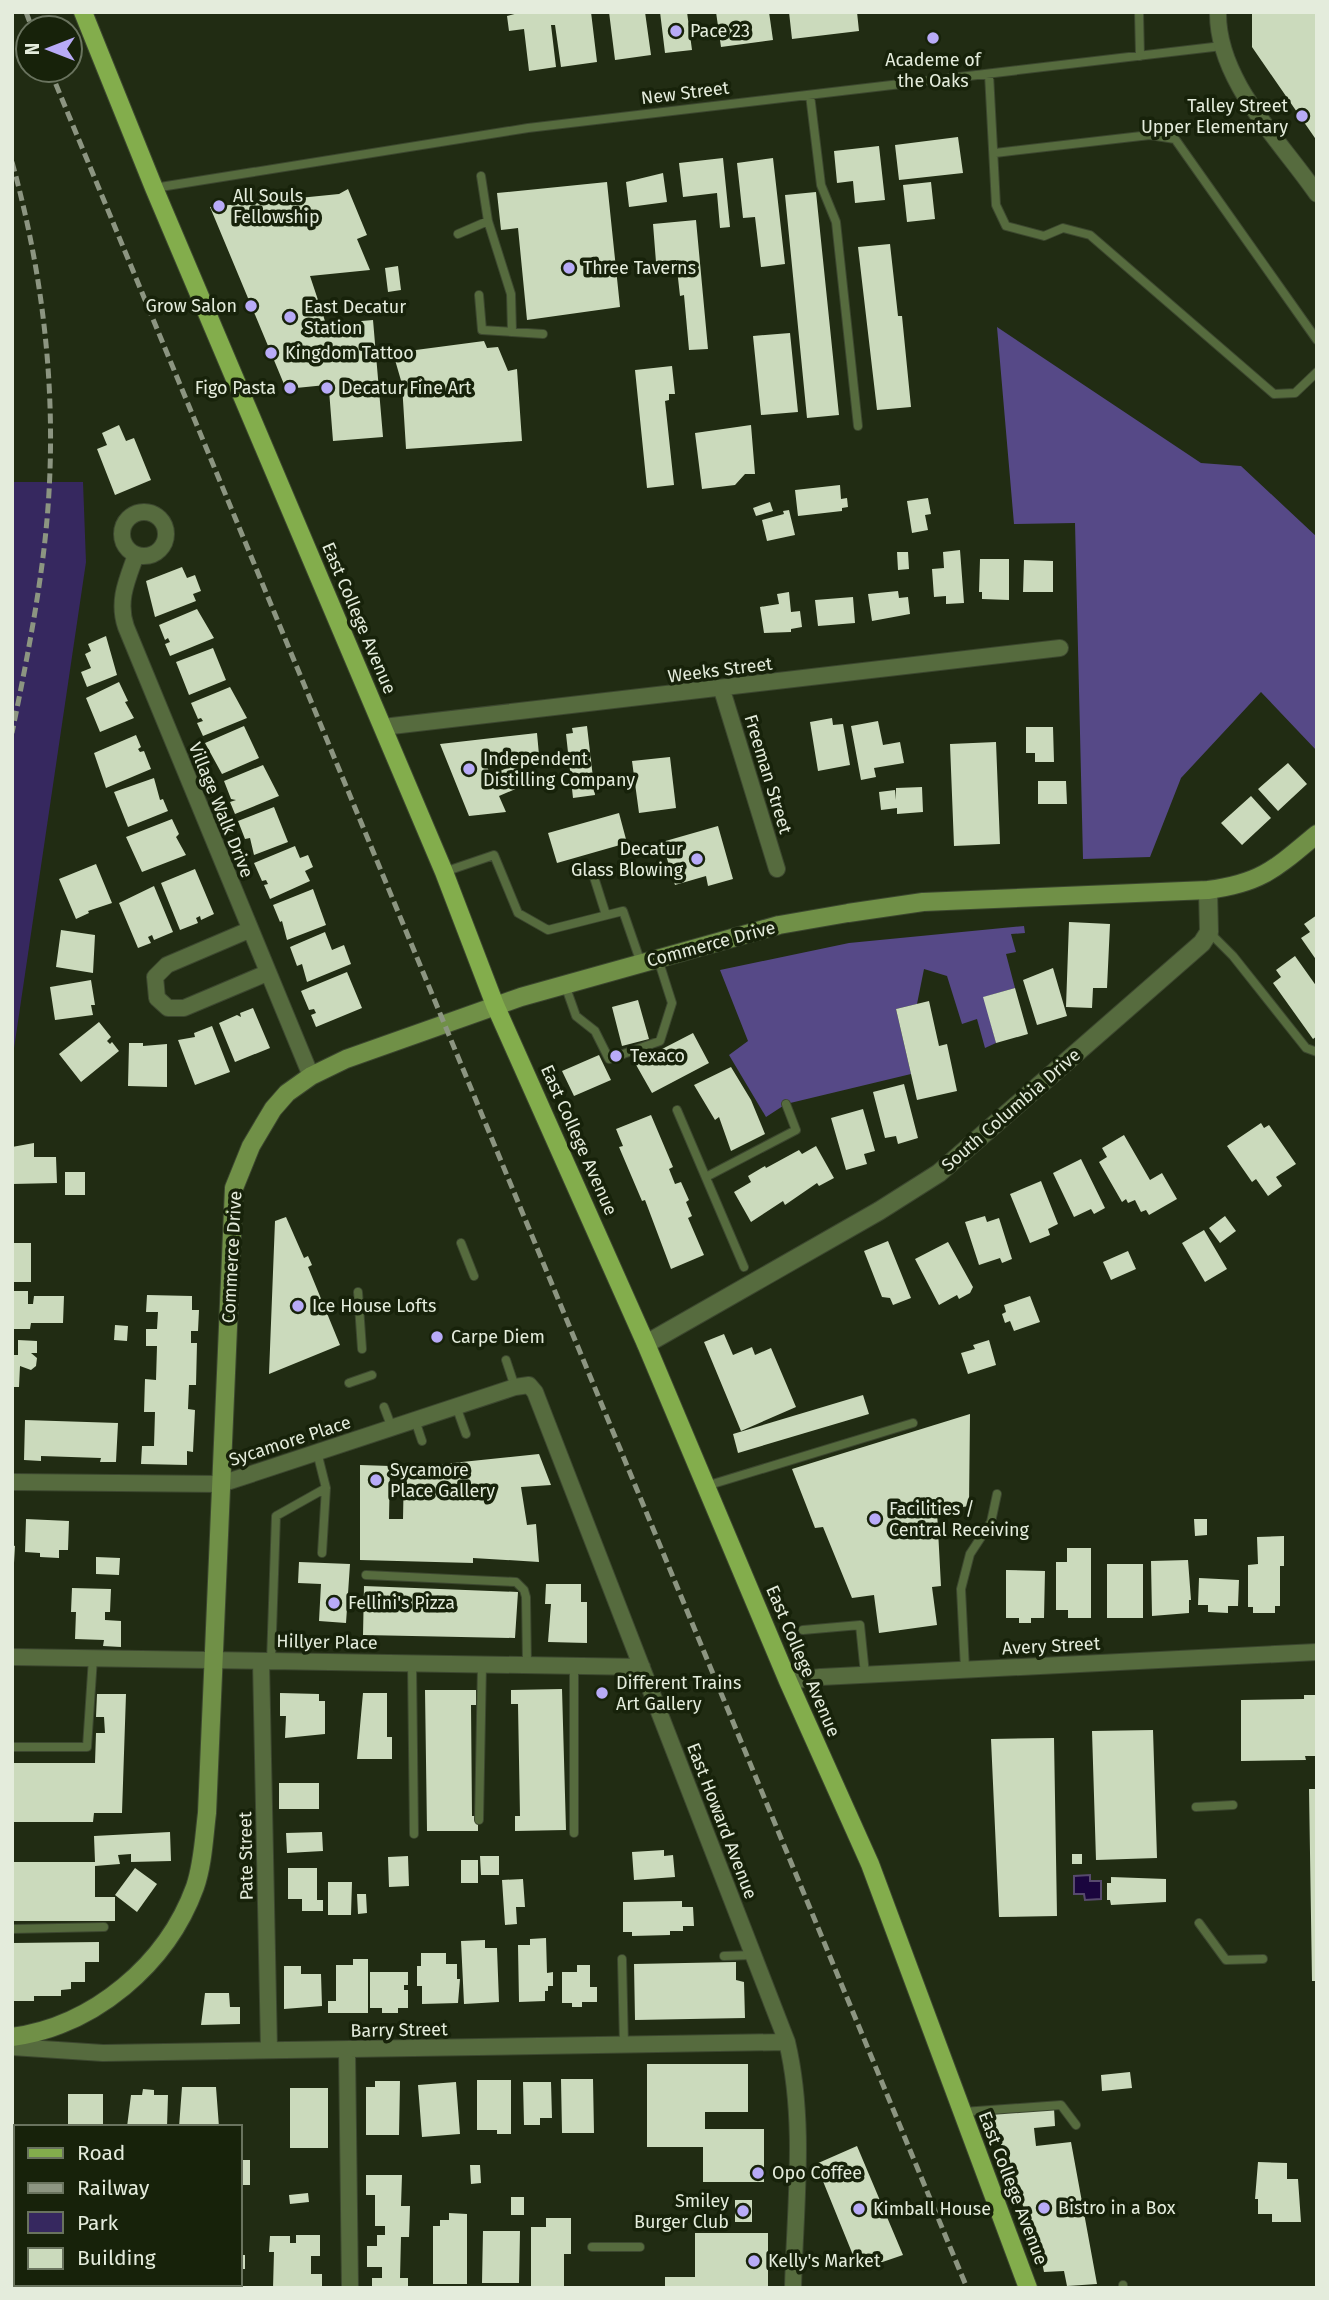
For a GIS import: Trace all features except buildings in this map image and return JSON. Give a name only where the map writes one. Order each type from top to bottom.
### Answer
[{"type":"main road","name":"East College Avenue","points":[[83,12],[154,188],[444,872],[495,1006],[646,1344],[788,1681],[870,1864],[1028,2288]]},
{"type":"main road","points":[[1208,890],[1240,886],[1269,874],[1317,834]]},
{"type":"main road","name":"Commerce Drive","points":[[12,2037],[69,2021],[118,1992],[159,1951],[180,1920],[196,1885],[207,1813],[234,1188],[251,1146],[273,1110],[288,1093],[311,1076],[346,1059],[495,1006],[779,925],[923,902],[1208,890]]},
{"type":"street","points":[[1218,12],[1224,55],[1248,97],[1317,194]]},
{"type":"street","name":"Village Walk Drive","points":[[136,555],[122,594],[122,615],[311,1076]]},
{"type":"street","name":"Weeks Street","points":[[383,727],[722,690],[1060,648]]},
{"type":"street","name":"Freeman Street","points":[[722,690],[777,869]]},
{"type":"street","points":[[1208,890],[1209,932]]},
{"type":"street","points":[[249,930],[167,965],[155,976],[157,998],[168,1008],[184,1008],[267,973]]},
{"type":"street","name":"South Columbia Drive","points":[[646,1344],[879,1212],[939,1173],[1167,977],[1202,943],[1209,932]]},
{"type":"street","name":"Sycamore Place","points":[[12,1482],[221,1484],[522,1386]]},
{"type":"street","name":"East Howard Avenue","points":[[522,1386],[536,1392],[787,2042],[793,2068],[798,2129],[793,2288]]},
{"type":"street","name":"Avery Street","points":[[788,1681],[865,1674],[1317,1652]]},
{"type":"street","name":"Hillyer Place","points":[[12,1657],[642,1668]]},
{"type":"street","name":"Pate Street","points":[[266,1661],[269,2050]]},
{"type":"street","name":"Barry Street","points":[[12,2047],[103,2053],[787,2042]]},
{"type":"street","points":[[347,2050],[350,2288]]},
{"type":"lane","points":[[1139,12],[1140,56]]},
{"type":"lane","name":"New Street","points":[[154,188],[528,128],[1223,46]]},
{"type":"lane","points":[[989,74],[996,205],[1006,226],[1044,236],[1063,228],[1090,235],[1274,394],[1295,393],[1317,372]]},
{"type":"lane","points":[[810,95],[821,185],[836,222],[858,426]]},
{"type":"lane","points":[[995,153],[1150,135],[1175,139],[1317,340]]},
{"type":"lane","points":[[481,176],[488,221],[511,294],[512,332]]},
{"type":"lane","points":[[457,234],[488,221]]},
{"type":"lane","points":[[479,295],[482,330],[543,334]]},
{"type":"lane","points":[[444,872],[495,855],[518,913],[548,930],[623,911],[672,1003],[660,1041],[609,1059],[594,1031],[576,1016],[565,985]]},
{"type":"lane","points":[[593,874],[606,915]]},
{"type":"lane","points":[[1209,932],[1233,956],[1306,1048],[1317,1052]]},
{"type":"lane","points":[[706,1177],[796,1130],[786,1104]]},
{"type":"lane","points":[[677,1110],[744,1267]]},
{"type":"lane","points":[[461,1243],[474,1276]]},
{"type":"lane","points":[[358,1292],[362,1349]]},
{"type":"lane","points":[[506,1360],[522,1386]]},
{"type":"lane","points":[[349,1383],[372,1375]]},
{"type":"lane","points":[[456,1406],[466,1434]]},
{"type":"lane","points":[[384,1407],[392,1428]]},
{"type":"lane","points":[[415,1420],[422,1441]]},
{"type":"lane","points":[[706,1486],[913,1423]]},
{"type":"lane","points":[[317,1452],[326,1488],[323,1553]]},
{"type":"lane","points":[[266,1661],[276,1516],[326,1488]]},
{"type":"lane","points":[[965,1670],[961,1590],[970,1554],[991,1522],[997,1493]]},
{"type":"lane","points":[[366,1575],[516,1582],[524,1590],[526,1597],[527,1665]]},
{"type":"lane","points":[[803,1630],[860,1625],[865,1674]]},
{"type":"lane","points":[[12,1747],[87,1747],[93,1658]]},
{"type":"lane","points":[[412,1663],[414,1834]]},
{"type":"lane","points":[[479,1820],[482,1664]]},
{"type":"lane","points":[[574,1666],[574,1833]]},
{"type":"lane","points":[[1196,1807],[1233,1805]]},
{"type":"lane","points":[[1199,1923],[1226,1960],[1263,1959]]},
{"type":"lane","points":[[12,1928],[104,1927]]},
{"type":"lane","points":[[724,1956],[753,1955]]},
{"type":"lane","points":[[622,1959],[624,2045]]},
{"type":"lane","points":[[961,2112],[1061,2105],[1076,2125]]},
{"type":"lane","points":[[592,2247],[640,2247]]},
{"type":"green space","points":[[12,482],[83,482],[86,562],[12,1062]]},
{"type":"shaded area","points":[[997,327],[1201,463],[1241,466],[1317,537],[1317,751],[1261,692],[1181,778],[1150,857],[1083,859],[1075,523],[1014,524]]},
{"type":"shaded area","points":[[1024,926],[1025,933],[1011,934],[1016,952],[1006,954],[1015,988],[984,997],[996,1043],[985,1048],[977,1019],[962,1024],[947,976],[924,969],[917,1004],[896,1009],[911,1074],[786,1104],[766,1117],[729,1055],[748,1041],[720,970],[849,943]]},
{"type":"shaded area","points":[[1090,1875],[1090,1881],[1101,1881],[1101,1899],[1085,1900],[1084,1894],[1074,1894],[1074,1876]]},
{"type":"railway","points":[[56,84],[967,2288]]},
{"type":"railway","points":[[12,162],[24,208],[41,302],[50,397],[51,445],[42,564],[12,733]]},
{"type":"place","name":"Pace 23","points":[[676,31]]},
{"type":"place","name":"Academe of the Oaks","points":[[933,38]]},
{"type":"place","name":"Talley Street Upper Elementary","points":[[1302,116]]},
{"type":"place","name":"All Souls Fellowship","points":[[219,206]]},
{"type":"place","name":"Three Taverns","points":[[569,268]]},
{"type":"place","name":"Grow Salon","points":[[251,306]]},
{"type":"place","name":"East Decatur Station","points":[[290,317]]},
{"type":"place","name":"Kingdom Tattoo","points":[[271,353]]},
{"type":"place","name":"Figo Pasta","points":[[290,388]]},
{"type":"place","name":"Decatur Fine Art","points":[[327,388]]},
{"type":"place","name":"Independent Distilling Company","points":[[469,769]]},
{"type":"place","name":"Decatur Glass Blowing","points":[[697,859]]},
{"type":"place","name":"Texaco","points":[[616,1056]]},
{"type":"place","name":"Ice House Lofts","points":[[298,1306]]},
{"type":"place","name":"Carpe Diem","points":[[437,1337]]},
{"type":"place","name":"Sycamore Place Gallery","points":[[376,1480]]},
{"type":"place","name":"Facilities / Central Receiving","points":[[875,1519]]},
{"type":"place","name":"Fellini's Pizza","points":[[334,1603]]},
{"type":"place","name":"Different Trains Art Gallery","points":[[602,1693]]},
{"type":"place","name":"Opo Coffee","points":[[758,2173]]},
{"type":"place","name":"Bistro in a Box","points":[[1044,2208]]},
{"type":"place","name":"Kimball House","points":[[859,2209]]},
{"type":"place","name":"Smiley Burger Club","points":[[743,2211]]},
{"type":"place","name":"Kelly's Market","points":[[754,2261]]}]
